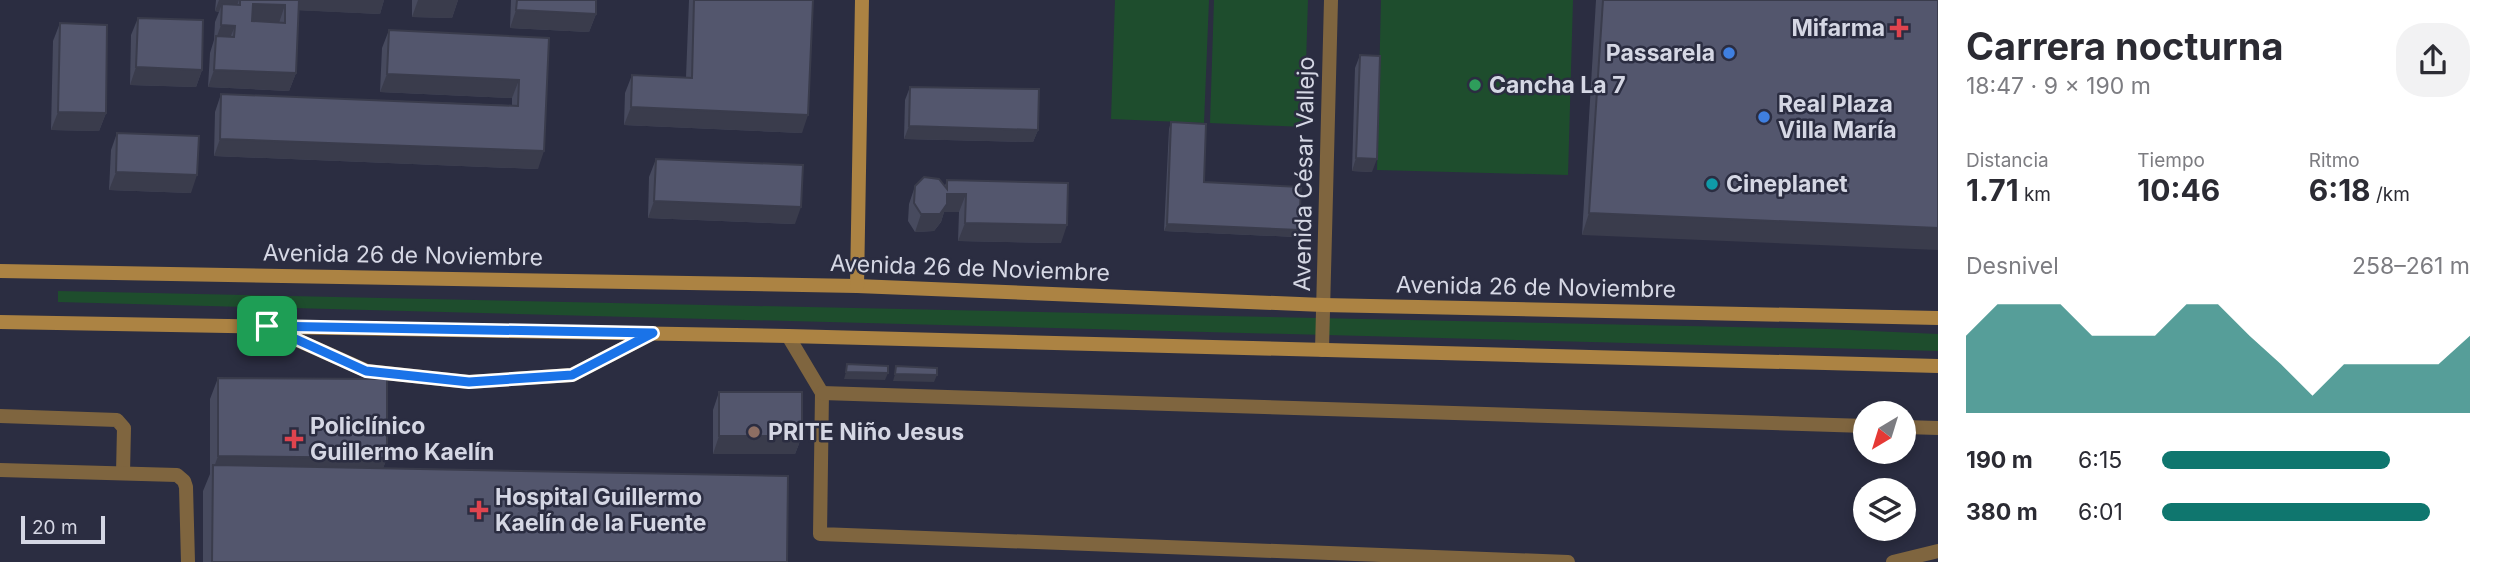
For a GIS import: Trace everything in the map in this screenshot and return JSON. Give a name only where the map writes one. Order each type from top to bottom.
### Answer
[{"type":"main road","points":[[857,286],[862,0]]},
{"type":"main road","name":"Avenida 26 de Noviembre","points":[[0,271],[857,286],[1323,305],[1938,318]]},
{"type":"main road","points":[[0,322],[788,336],[1938,366]]},
{"type":"street","name":"Avenida César Vallejo","points":[[1322,350],[1331,0]]},
{"type":"street","points":[[267,326],[366,371],[469,382],[572,375],[653,333]]},
{"type":"street","points":[[788,336],[822,393],[820,534],[1568,562]]},
{"type":"street","points":[[822,393],[1853,426]]},
{"type":"street","points":[[0,416],[117,420],[124,428],[123,472]]},
{"type":"street","points":[[1916,427],[1938,428]]},
{"type":"street","points":[[0,470],[177,475],[184,481],[188,562]]},
{"type":"street","points":[[1893,562],[1938,551]]},
{"type":"green space","points":[[1115,0],[1209,0],[1204,123],[1111,119]]},
{"type":"green space","points":[[1214,0],[1308,0],[1304,127],[1210,123]]},
{"type":"green space","name":"Cancha La 7","points":[[1381,0],[1573,0],[1568,175],[1377,170]]},
{"type":"green space","points":[[58,291],[1828,329],[1938,334],[1938,351],[58,302]]},
{"type":"building","points":[[240,0],[299,0],[296,73],[214,70],[216,36],[234,37],[235,26],[221,25],[222,4],[240,5]],"holes":[[[253,4],[285,5],[285,23],[252,21]]]},
{"type":"building","points":[[517,0],[596,0],[596,14],[516,10]]},
{"type":"building","points":[[694,0],[813,0],[808,115],[631,107],[632,75],[692,78]]},
{"type":"building","name":"Real Plaza Villa María","points":[[1603,0],[1938,0],[1938,228],[1589,213]]},
{"type":"building","points":[[138,18],[203,20],[202,70],[136,67]]},
{"type":"building","points":[[60,23],[107,25],[106,113],[58,112]]},
{"type":"building","points":[[389,30],[549,38],[544,151],[220,139],[221,94],[518,106],[519,80],[387,74]]},
{"type":"building","points":[[1360,55],[1380,56],[1377,159],[1356,158]]},
{"type":"building","points":[[910,87],[1039,89],[1038,130],[909,126]]},
{"type":"building","points":[[1171,122],[1206,124],[1204,182],[1301,187],[1299,230],[1167,224]]},
{"type":"building","points":[[117,133],[199,136],[197,175],[116,172]]},
{"type":"building","points":[[656,159],[803,165],[801,207],[654,201]]},
{"type":"building","points":[[924,177],[939,179],[947,189],[947,180],[1068,183],[1067,225],[965,223],[966,194],[947,194],[947,204],[940,214],[921,214],[914,203],[915,186]]},
{"type":"building","points":[[847,364],[888,366],[888,373],[846,372]]},
{"type":"building","points":[[896,366],[937,368],[937,375],[895,374]]},
{"type":"building","name":"Policlínico Guillermo Kaelín","points":[[218,378],[387,379],[387,458],[218,456]]},
{"type":"building","points":[[719,392],[802,392],[802,436],[719,436]]},
{"type":"building","points":[[213,465],[788,476],[787,562],[212,562]]},
{"type":"place","name":"Mifarma","points":[[1899,28]]},
{"type":"place","name":"Passarela","points":[[1729,53]]},
{"type":"place","name":"Cancha La 7","points":[[1475,85]]},
{"type":"place","name":"Real Plaza Villa María","points":[[1764,117]]},
{"type":"place","name":"Cineplanet","points":[[1712,184]]},
{"type":"place","name":"PRITE Niño Jesus","points":[[754,432]]},
{"type":"place","name":"Policlínico Guillermo Kaelín","points":[[294,439]]},
{"type":"place","name":"Hospital Guillermo Kaelín de la Fuente","points":[[479,510]]},
{"type":"route","points":[[267,326],[556,331],[653,333],[572,375],[469,382],[366,371],[267,326]]}]
